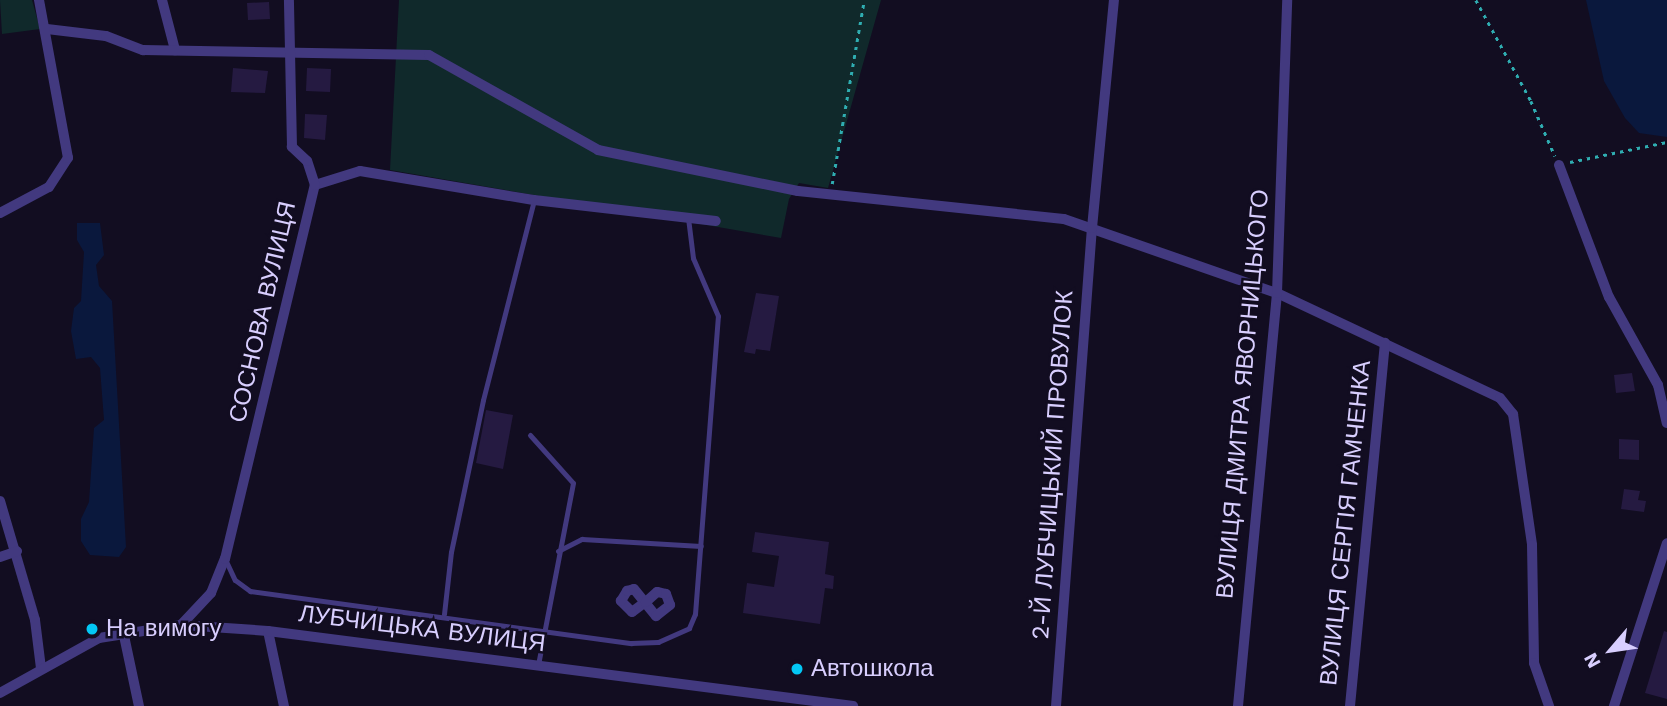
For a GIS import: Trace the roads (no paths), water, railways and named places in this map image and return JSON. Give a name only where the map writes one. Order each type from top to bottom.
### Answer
[{"type":"street","points":[[0,213],[49,187],[68,158],[47,29],[39,0]]},
{"type":"street","points":[[162,0],[175,50]]},
{"type":"street","name":"СОСНОВА ВУЛИЦЯ","points":[[181,625],[211,593],[225,559],[315,185],[307,160],[292,147],[289,0]]},
{"type":"street","name":"2-Й ЛУБЧИЦЬКИЙ ПРОВУЛОК","points":[[1056,706],[1091,228],[1114,0]]},
{"type":"street","name":"ВУЛИЦЯ ДМИТРА ЯВОРНИЦЬКОГО","points":[[1238,706],[1277,293],[1287,0]]},
{"type":"street","points":[[47,29],[106,36],[143,50],[429,55],[598,150],[830,195],[1064,219],[1277,293],[1500,398],[1513,414],[1532,545],[1534,663],[1549,706]]},
{"type":"street","points":[[1559,165],[1609,297],[1658,385],[1667,423]]},
{"type":"street","points":[[315,185],[360,171],[534,200],[716,221]]},
{"type":"street","name":"ВУЛИЦЯ СЕРГІЯ ГАМЧЕНКА","points":[[1350,706],[1385,343]]},
{"type":"street","points":[[0,501],[17,551],[35,620],[41,668]]},
{"type":"street","points":[[1614,706],[1667,543]]},
{"type":"street","points":[[0,557],[17,551]]},
{"type":"street","points":[[645,603],[632,612],[621,601],[634,589],[656,616],[670,605],[666,594],[657,592],[645,603]]},
{"type":"street","name":"ЛУБЧИЦЬКА ВУЛИЦЯ","points":[[0,693],[99,638],[123,631],[181,625],[268,631],[853,706]]},
{"type":"street","points":[[123,631],[139,706]]},
{"type":"street","points":[[268,631],[284,706]]},
{"type":"lane","points":[[444,614],[451,551],[483,400],[534,200]]},
{"type":"lane","points":[[225,559],[235,580],[250,591],[444,614],[544,632],[631,643],[674,638],[689,628],[695,614],[718,316],[693,258],[688,218]]},
{"type":"lane","points":[[530,435],[573,483],[538,664]]},
{"type":"lane","points":[[558,551],[582,538],[701,546]]},
{"type":"water","points":[[1586,0],[1667,0],[1667,137],[1639,133],[1625,118],[1604,81]]},
{"type":"water","points":[[77,223],[100,223],[104,255],[96,265],[99,286],[112,301],[126,547],[119,557],[90,555],[81,541],[81,519],[89,502],[94,428],[104,420],[100,368],[91,357],[76,359],[71,331],[74,308],[81,301],[84,252],[77,240]]},
{"type":"place","name":"На вимогу","points":[[92,629]]},
{"type":"place","name":"Автошкола","points":[[797,669]]}]
